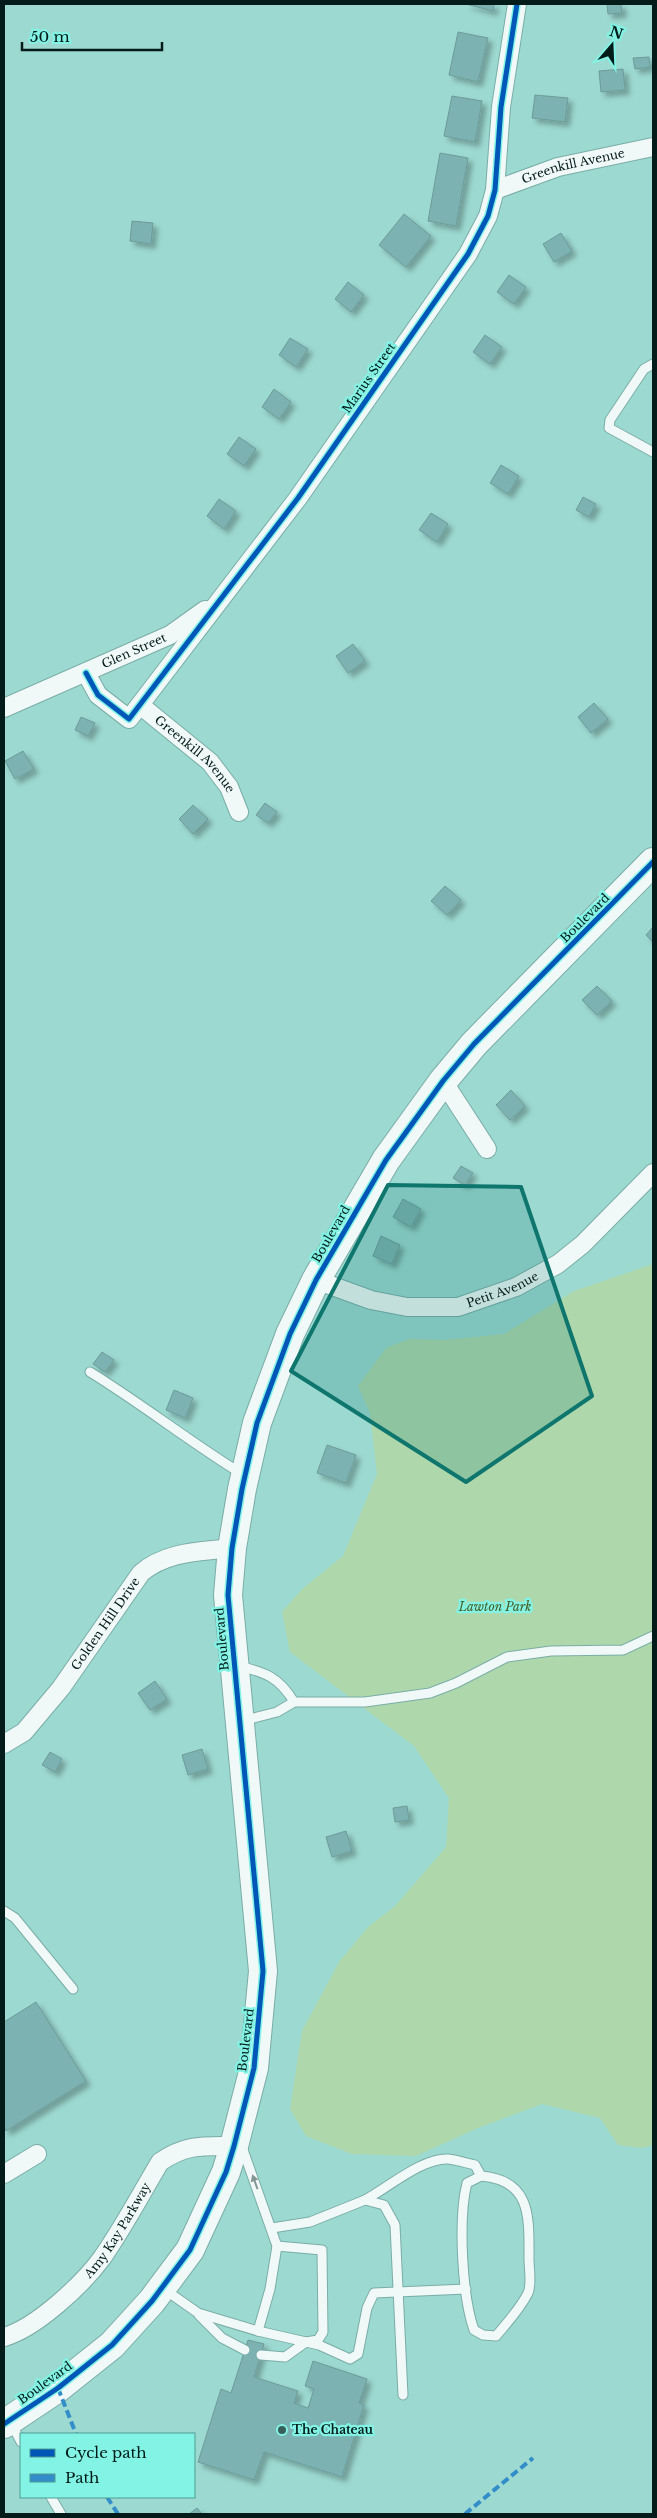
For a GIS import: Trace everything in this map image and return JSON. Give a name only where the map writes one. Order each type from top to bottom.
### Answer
[{"type":"main road","name":"Boulevard","points":[[11,2429],[112,2344],[162,2288],[190,2250],[226,2172],[254,2068],[263,1971],[228,1595],[232,1548],[244,1476],[257,1423],[290,1334],[316,1280],[386,1160],[443,1081],[474,1044],[653,862]]},
{"type":"street","name":"Marius Street","points":[[134,712],[298,498],[468,254],[488,216],[495,190],[501,107],[517,4]]},
{"type":"street","name":"Greenkill Avenue","points":[[495,190],[558,167],[653,147]]},
{"type":"street","name":"Glen Street","points":[[4,708],[86,674],[170,635],[204,611],[227,590]]},
{"type":"street","name":"Greenkill Avenue","points":[[86,674],[98,695],[134,712],[210,762],[229,787],[239,812]]},
{"type":"street","points":[[443,1081],[487,1149]]},
{"type":"street","name":"Petit Avenue","points":[[316,1280],[371,1300],[408,1306],[458,1307],[516,1287],[558,1264],[582,1244],[653,1173]]},
{"type":"street","name":"Golden Hill Drive","points":[[4,1744],[24,1732],[61,1688],[146,1568],[174,1554],[232,1548]]},
{"type":"street","name":"Amy Kay Parkway","points":[[4,2337],[36,2320],[61,2301],[101,2259],[160,2162],[175,2152],[194,2146],[235,2140]]},
{"type":"street","points":[[4,2174],[37,2154]]},
{"type":"lane","points":[[653,364],[644,369],[610,420],[609,428],[653,452]]},
{"type":"lane","points":[[90,1372],[120,1390],[198,1447],[244,1476]]},
{"type":"lane","points":[[240,1722],[276,1712],[294,1702],[365,1702],[430,1693],[456,1684],[507,1657],[551,1651],[623,1650],[653,1636]]},
{"type":"lane","points":[[234,1665],[263,1671],[285,1686],[294,1702]]},
{"type":"lane","points":[[4,1911],[15,1918],[73,1989]]},
{"type":"lane","points":[[235,2140],[272,2228],[277,2246],[270,2289],[258,2331]]},
{"type":"lane","points":[[272,2228],[310,2222],[366,2200],[426,2163],[438,2160],[449,2159],[475,2165],[481,2176]]},
{"type":"lane","points":[[481,2176],[498,2178],[513,2185],[522,2199],[529,2217],[529,2292],[512,2318],[496,2336],[483,2335],[474,2330],[468,2312],[466,2289],[462,2227],[463,2200],[467,2183],[481,2176]]},
{"type":"lane","points":[[366,2200],[384,2205],[395,2225],[403,2394]]},
{"type":"lane","points":[[261,2355],[284,2357],[306,2342],[318,2340],[323,2332],[322,2250],[277,2246]]},
{"type":"lane","points":[[162,2288],[198,2313],[222,2338],[245,2350]]},
{"type":"lane","points":[[198,2313],[258,2331],[319,2345],[350,2359],[358,2354],[367,2308],[374,2293],[466,2289]]},
{"type":"lane","points":[[52,2498],[61,2514]]},
{"type":"highlighted area","points":[[388,1185],[521,1187],[592,1396],[466,1482],[291,1371]]},
{"type":"green space","name":"Lawton Park","points":[[653,1264],[653,2145],[642,2148],[618,2145],[600,2118],[542,2104],[478,2128],[416,2156],[352,2154],[306,2136],[290,2109],[302,2031],[339,1962],[368,1927],[395,1906],[446,1847],[449,1798],[414,1746],[290,1652],[282,1612],[302,1589],[343,1556],[377,1474],[370,1413],[358,1386],[386,1348],[409,1339],[445,1340],[504,1334],[574,1291]]},
{"type":"building","points":[[466,4],[494,4],[493,11]]},
{"type":"building","points":[[607,4],[621,4],[622,13],[608,14]]},
{"type":"building","points":[[458,32],[488,38],[478,82],[449,75]]},
{"type":"building","points":[[649,57],[650,67],[635,69],[633,58]]},
{"type":"building","points":[[623,69],[625,90],[601,92],[599,71]]},
{"type":"building","points":[[535,95],[568,98],[565,122],[532,118]]},
{"type":"building","points":[[452,96],[482,101],[475,142],[444,136]]},
{"type":"building","points":[[440,153],[468,158],[456,226],[428,221]]},
{"type":"building","points":[[404,214],[431,236],[406,267],[379,245]]},
{"type":"building","points":[[132,221],[153,223],[151,244],[130,241]]},
{"type":"building","points":[[561,233],[572,251],[554,262],[543,244]]},
{"type":"building","points":[[509,275],[526,287],[514,304],[497,292]]},
{"type":"building","points":[[348,282],[364,295],[351,312],[335,299]]},
{"type":"building","points":[[485,335],[502,347],[490,364],[473,352]]},
{"type":"building","points":[[290,338],[308,349],[296,367],[279,355]]},
{"type":"building","points":[[274,389],[291,402],[279,419],[262,407]]},
{"type":"building","points":[[239,437],[256,449],[244,466],[227,454]]},
{"type":"building","points":[[501,465],[519,476],[508,494],[490,483]]},
{"type":"building","points":[[583,497],[596,504],[589,517],[576,510]]},
{"type":"building","points":[[219,499],[236,511],[224,529],[207,516]]},
{"type":"building","points":[[431,513],[448,524],[437,542],[419,530]]},
{"type":"building","points":[[353,644],[365,661],[348,673],[336,656]]},
{"type":"building","points":[[594,703],[608,719],[591,733],[578,717]]},
{"type":"building","points":[[81,717],[95,723],[88,736],[75,730]]},
{"type":"building","points":[[23,751],[34,769],[15,779],[5,761]]},
{"type":"building","points":[[265,803],[277,812],[268,823],[256,815]]},
{"type":"building","points":[[193,805],[208,819],[193,834],[179,819]]},
{"type":"building","points":[[445,886],[461,900],[447,915],[431,901]]},
{"type":"building","points":[[653,927],[653,942],[646,935]]},
{"type":"building","points":[[597,986],[612,1001],[597,1015],[582,1000]]},
{"type":"building","points":[[511,1090],[525,1106],[510,1120],[496,1105]]},
{"type":"building","points":[[461,1166],[473,1173],[465,1185],[453,1178]]},
{"type":"building","points":[[403,1199],[421,1209],[411,1227],[393,1217]]},
{"type":"building","points":[[381,1236],[400,1245],[392,1264],[373,1256]]},
{"type":"building","points":[[102,1352],[114,1360],[105,1372],[93,1364]]},
{"type":"building","points":[[174,1390],[193,1398],[185,1418],[166,1410]]},
{"type":"building","points":[[327,1445],[356,1455],[346,1483],[317,1473]]},
{"type":"building","points":[[155,1681],[167,1699],[150,1710],[138,1693]]},
{"type":"building","points":[[202,1749],[208,1769],[188,1775],[182,1755]]},
{"type":"building","points":[[50,1752],[62,1759],[55,1772],[42,1765]]},
{"type":"building","points":[[407,1806],[409,1820],[395,1822],[393,1808]]},
{"type":"building","points":[[346,1831],[352,1851],[332,1857],[326,1837]]},
{"type":"building","points":[[36,2002],[86,2081],[6,2131],[4,2127],[4,2022]]},
{"type":"building","name":"The Chateau","points":[[248,2340],[264,2344],[254,2377],[298,2391],[294,2403],[308,2408],[314,2389],[305,2386],[313,2361],[367,2379],[359,2403],[364,2405],[342,2477],[264,2452],[254,2480],[198,2462],[221,2389],[231,2393]]},
{"type":"building","points":[[197,2508],[202,2514],[189,2514]]},
{"type":"marked path","points":[[58,2388],[76,2433]]},
{"type":"marked path","points":[[465,2514],[533,2458]]},
{"type":"marked path","points":[[108,2498],[118,2514]]},
{"type":"cycle path","points":[[86,673],[98,695],[129,719],[298,498],[468,254],[488,216],[495,190],[501,107],[517,4]]},
{"type":"cycle path","points":[[4,2424],[58,2388],[112,2345],[152,2301],[190,2250],[226,2172],[234,2146],[254,2068],[263,1971],[228,1595],[232,1548],[242,1489],[257,1423],[290,1334],[316,1280],[386,1160],[443,1081],[474,1044],[653,862]]},
{"type":"place","name":"The Chateau","points":[[282,2430]]}]
